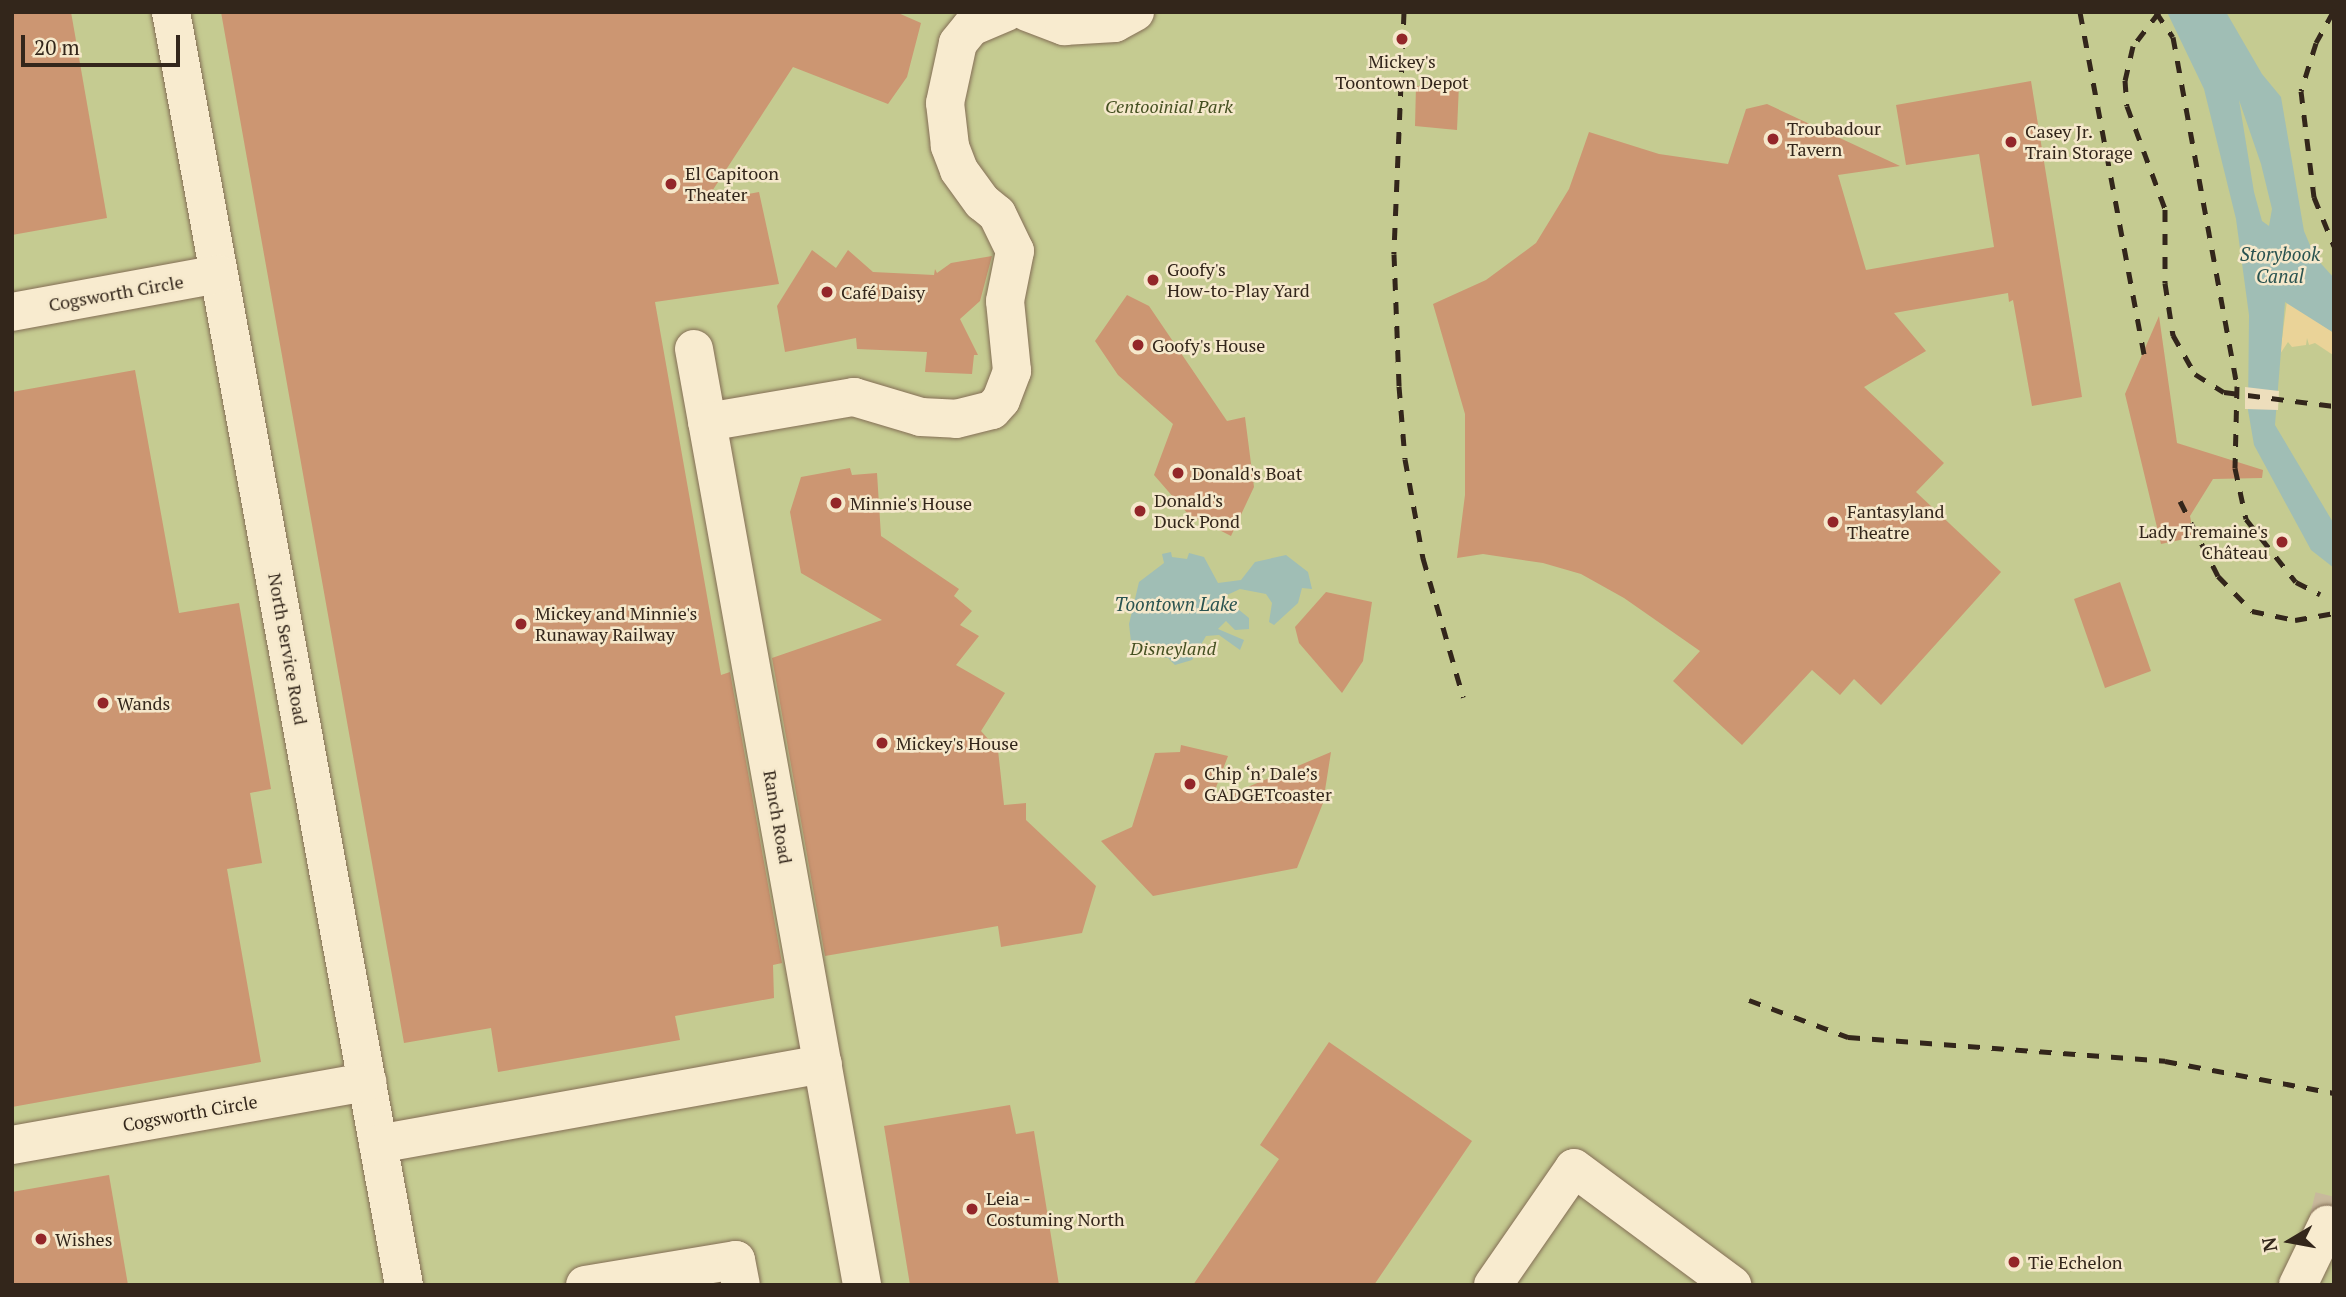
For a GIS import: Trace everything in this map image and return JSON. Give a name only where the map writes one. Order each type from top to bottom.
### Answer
[{"type":"street","name":"North Service Road","points":[[171,12],[404,1285]]},
{"type":"street","points":[[707,422],[854,397],[921,417],[956,419],[992,410],[1008,390],[1012,355],[1005,301],[1015,251],[997,214],[982,202],[959,170],[950,146],[945,103],[958,43],[971,27],[1007,12]]},
{"type":"street","points":[[1027,12],[1064,26],[1115,23],[1135,12]]},
{"type":"street","name":"Cogsworth Circle","points":[[12,312],[219,274]]},
{"type":"street","name":"Ranch Road","points":[[694,349],[862,1285]]},
{"type":"street","points":[[378,1144],[822,1064]]},
{"type":"street","name":"Cogsworth Circle","points":[[12,1145],[367,1082]]},
{"type":"street","points":[[1493,1285],[1574,1168],[1732,1285]]},
{"type":"street","points":[[2298,1285],[2327,1226]]},
{"type":"street","points":[[585,1285],[736,1260],[741,1285]]},
{"type":"green space","name":"Disneyland","points":[[12,12],[2334,12],[2334,1285],[12,1285]]},
{"type":"sand","points":[[2287,301],[2334,333],[2333,355],[2315,343],[2309,345],[2307,338],[2306,345],[2292,347],[2288,342],[2280,354]]},
{"type":"water","name":"Storybook Canal","points":[[2167,12],[2226,12],[2262,74],[2281,97],[2304,231],[2315,257],[2334,278],[2334,333],[2285,302],[2275,425],[2334,524],[2334,568],[2311,550],[2254,445],[2248,410],[2249,315],[2236,219],[2204,89]],"holes":[[[2239,100],[2261,164],[2272,209],[2269,226],[2262,221],[2254,192]]]},
{"type":"water","name":"Toontown Lake","points":[[1171,552],[1172,557],[1187,559],[1189,553],[1204,557],[1218,583],[1241,580],[1255,562],[1286,555],[1308,572],[1312,589],[1302,588],[1298,603],[1274,625],[1269,622],[1272,603],[1266,594],[1240,589],[1225,596],[1220,603],[1233,605],[1249,618],[1249,629],[1235,630],[1226,621],[1218,629],[1244,640],[1240,650],[1219,635],[1206,636],[1192,660],[1175,665],[1168,658],[1132,651],[1129,624],[1139,582],[1164,563],[1162,554]]},
{"type":"pier","points":[[2245,387],[2279,391],[2278,410],[2245,409]]},
{"type":"building","points":[[12,12],[71,12],[107,218],[12,235]]},
{"type":"building","name":"Mickey and Minnie's Runaway Railway","points":[[221,12],[896,12],[921,23],[907,77],[888,104],[793,67],[705,202],[759,192],[779,284],[655,302],[721,675],[730,672],[782,963],[773,965],[774,998],[675,1016],[680,1040],[498,1072],[491,1028],[404,1043]]},
{"type":"building","points":[[2031,81],[2082,397],[2032,406],[2013,300],[2009,302],[2008,293],[1894,313],[1926,351],[1864,387],[1944,463],[1916,492],[2001,572],[1881,705],[1854,679],[1840,695],[1812,670],[1742,745],[1673,681],[1700,651],[1624,598],[1581,574],[1543,563],[1483,554],[1457,558],[1465,495],[1465,414],[1433,304],[1486,280],[1536,243],[1569,189],[1589,132],[1659,154],[1728,164],[1746,109],[1767,104],[1900,166],[1838,175],[1866,270],[1994,247],[1979,154],[1906,165],[1896,105]]},
{"type":"building","points":[[1459,84],[1457,130],[1415,126],[1416,86]]},
{"type":"building","points":[[812,250],[836,268],[848,250],[873,272],[934,275],[935,269],[937,273],[951,263],[992,256],[980,301],[960,319],[978,355],[974,355],[972,374],[925,372],[927,352],[857,349],[856,338],[785,352],[777,306]]},
{"type":"building","points":[[1127,295],[1149,306],[1227,421],[1245,417],[1254,487],[1231,536],[1188,514],[1154,475],[1173,424],[1118,375],[1095,341]]},
{"type":"building","points":[[2159,316],[2177,443],[2263,470],[2262,478],[2213,479],[2190,516],[2194,537],[2161,544],[2125,394]]},
{"type":"building","name":"Wands","points":[[135,370],[179,613],[239,603],[271,789],[250,793],[262,863],[227,869],[261,1062],[12,1107],[12,392]]},
{"type":"building","name":"Mickey's House","points":[[850,468],[852,475],[877,473],[881,536],[959,589],[954,596],[972,611],[960,625],[979,636],[956,665],[1005,693],[981,731],[998,750],[1004,805],[1026,803],[1026,820],[1096,886],[1082,933],[1001,947],[998,926],[825,956],[772,658],[882,620],[801,573],[790,512],[801,477]]},
{"type":"building","points":[[2120,582],[2151,671],[2105,688],[2074,599]]},
{"type":"building","points":[[1326,592],[1372,602],[1363,661],[1342,693],[1299,643],[1295,627]]},
{"type":"building","points":[[1181,745],[1228,756],[1210,803],[1331,752],[1323,803],[1297,868],[1153,896],[1101,841],[1132,827],[1155,753],[1180,752]]},
{"type":"building","points":[[1329,1042],[1472,1141],[1374,1285],[1193,1285],[1279,1159],[1260,1145]]},
{"type":"building","name":"Leia - Costuming North","points":[[1010,1105],[1016,1134],[1034,1131],[1059,1285],[910,1285],[884,1126]]},
{"type":"building","points":[[109,1175],[128,1285],[12,1285],[12,1192]]},
{"type":"tunnel","points":[[2327,1225],[2334,1197]]},
{"type":"railway","points":[[1404,12],[1394,254],[1405,459],[1423,558],[1463,697]]},
{"type":"railway","points":[[2080,12],[2144,354]]},
{"type":"railway","points":[[2156,12],[2173,37],[2237,386],[2235,468],[2246,519],[2296,582],[2320,594]]},
{"type":"railway","points":[[2159,12],[2133,46],[2125,80],[2127,106],[2165,209],[2165,283],[2173,335],[2195,374],[2224,392],[2334,406]]},
{"type":"railway","points":[[2333,12],[2316,43],[2301,91],[2314,197],[2334,246]]},
{"type":"railway","points":[[2180,501],[2218,576],[2252,611],[2295,620],[2334,613]]},
{"type":"railway","points":[[1749,1000],[1848,1037],[2165,1061],[2334,1093]]},
{"type":"place","name":"Mickey's Toontown Depot","points":[[1402,39]]},
{"type":"place","name":"Troubadour Tavern","points":[[1773,139]]},
{"type":"place","name":"Casey Jr. Train Storage","points":[[2011,142]]},
{"type":"place","name":"El Capitoon Theater","points":[[671,184]]},
{"type":"place","name":"Goofy's How-to-Play Yard","points":[[1153,280]]},
{"type":"place","name":"Café Daisy","points":[[827,292]]},
{"type":"place","name":"Goofy's House","points":[[1138,345]]},
{"type":"place","name":"Donald's Boat","points":[[1178,473]]},
{"type":"place","name":"Minnie's House","points":[[836,503]]},
{"type":"place","name":"Donald's Duck Pond","points":[[1140,511]]},
{"type":"place","name":"Fantasyland Theatre","points":[[1833,522]]},
{"type":"place","name":"Lady Tremaine's Château","points":[[2282,542]]},
{"type":"place","name":"Mickey and Minnie's Runaway Railway","points":[[521,624]]},
{"type":"place","name":"Wands","points":[[103,703]]},
{"type":"place","name":"Mickey's House","points":[[882,743]]},
{"type":"place","name":"Chip ‘n’ Dale’s GADGETcoaster","points":[[1190,784]]},
{"type":"place","name":"Leia - Costuming North","points":[[972,1209]]},
{"type":"place","name":"Wishes","points":[[41,1239]]},
{"type":"place","name":"Tie Echelon","points":[[2014,1262]]},
{"type":"park label","name":"Centooinial Park","points":[[1169,106]]}]
